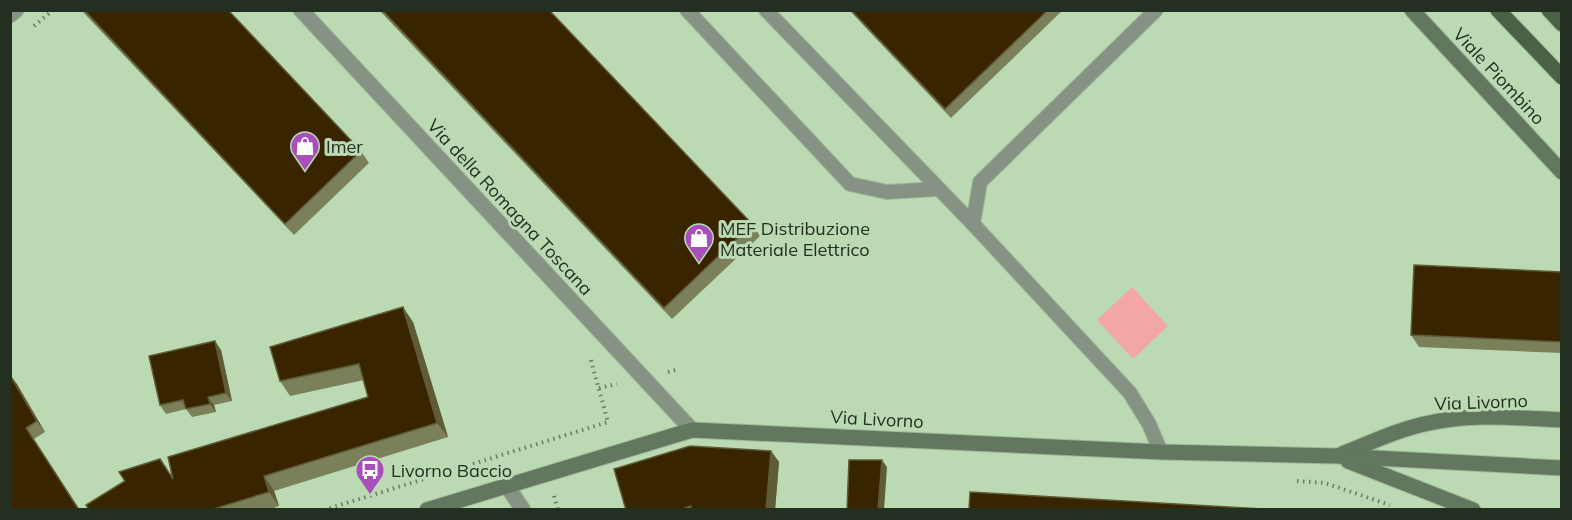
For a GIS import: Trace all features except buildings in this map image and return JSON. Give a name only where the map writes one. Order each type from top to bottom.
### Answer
[{"type":"main road","points":[[1498,10],[1562,77]]},
{"type":"main road","points":[[1549,10],[1562,24]]},
{"type":"street","points":[[10,15],[16,10]]},
{"type":"street","name":"Via della Romagna Toscana","points":[[301,10],[692,430]]},
{"type":"street","name":"Viale Piombino","points":[[1410,10],[1562,172]]},
{"type":"street","name":"Via Livorno","points":[[1336,456],[1428,423],[1461,418],[1495,417],[1562,420]]},
{"type":"street","name":"Via Livorno","points":[[427,510],[692,430],[1161,452],[1336,456],[1562,468]]},
{"type":"street","name":"Via Livorno","points":[[1336,456],[1473,510]]},
{"type":"street","points":[[507,486],[522,508]]},
{"type":"lane","points":[[687,10],[850,184],[887,192],[938,189]]},
{"type":"lane","points":[[766,10],[973,224],[1130,393],[1149,424],[1161,452]]},
{"type":"lane","points":[[973,224],[980,182],[1156,10]]},
{"type":"path","points":[[324,510],[608,422],[589,353]]},
{"type":"path","points":[[1290,481],[1325,483],[1391,506]]},
{"type":"path","points":[[522,508],[565,492]]},
{"type":"path","points":[[554,496],[558,510]]},
{"type":"shaded area","points":[[1132,287],[1168,326],[1133,359],[1097,320]]},
{"type":"place","name":"Imer","points":[[305,172]]},
{"type":"place","name":"MEF Distribuzione Materiale Elettrico","points":[[699,264]]},
{"type":"place","name":"Livorno Baccio","points":[[370,496]]}]
